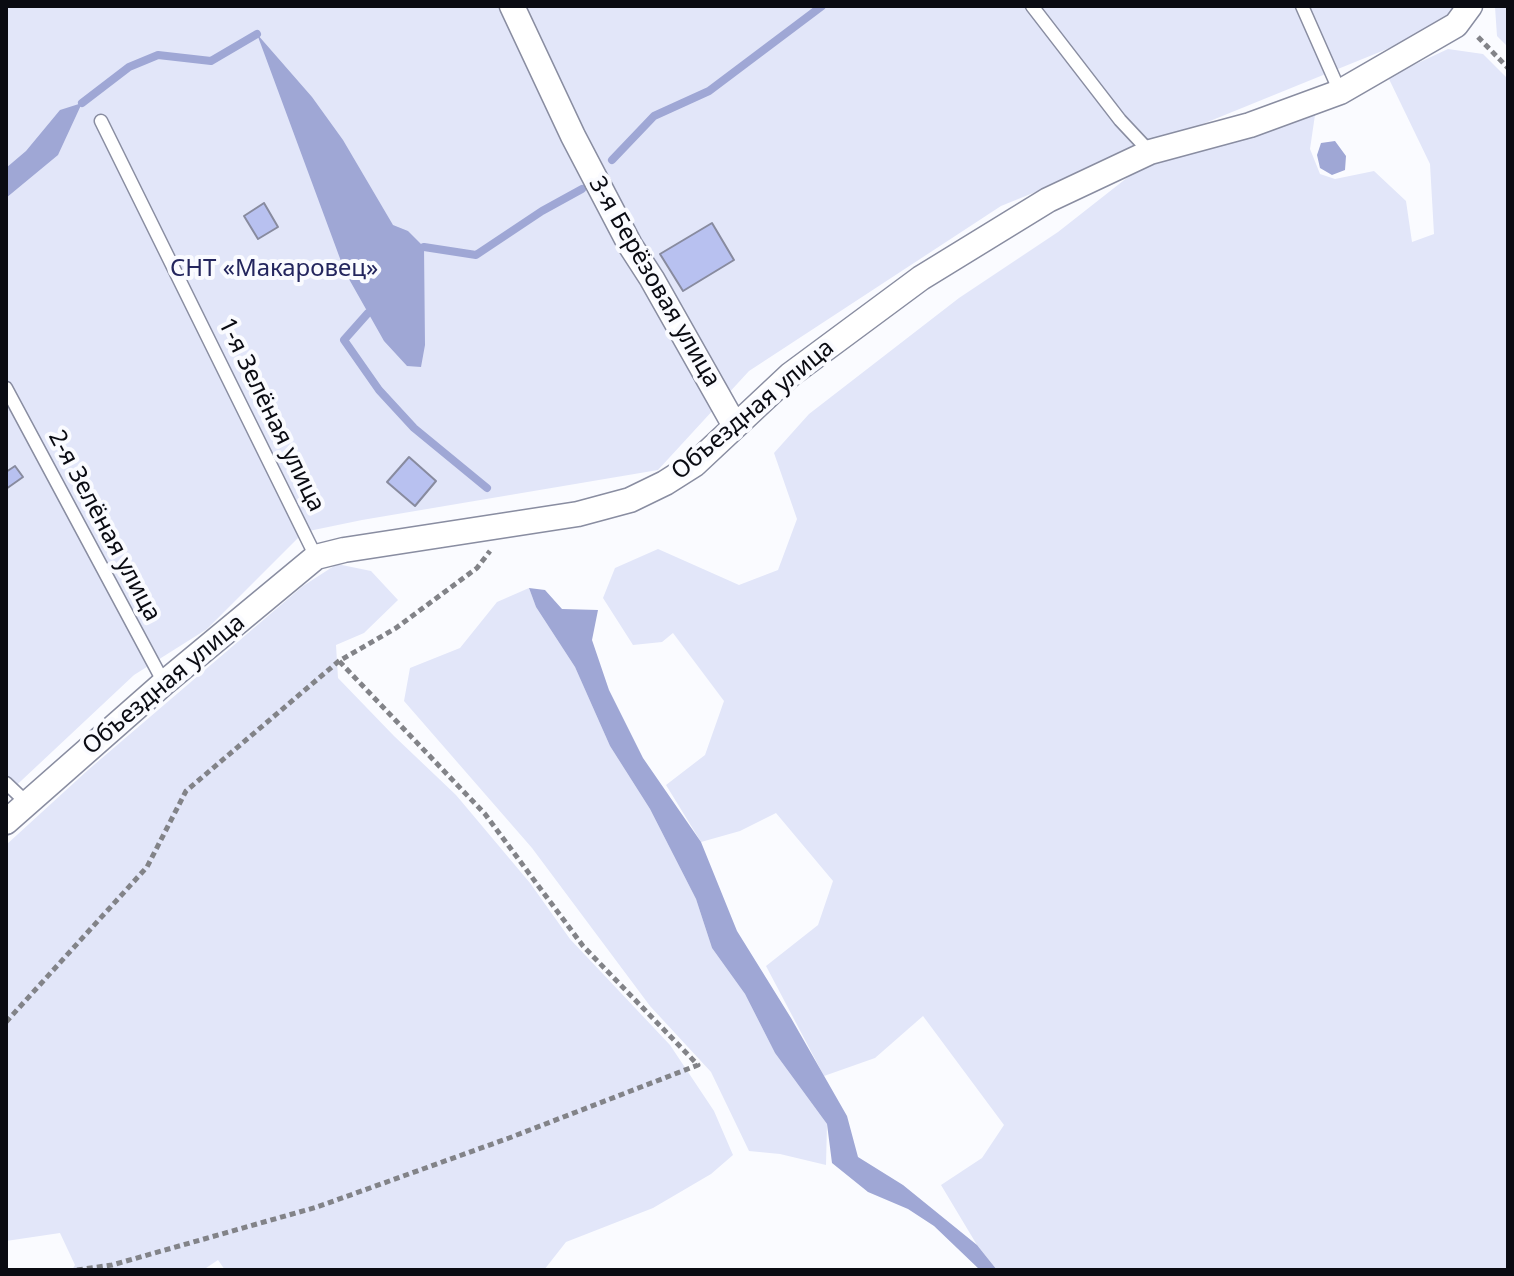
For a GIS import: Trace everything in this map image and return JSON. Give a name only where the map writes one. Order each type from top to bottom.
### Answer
[{"type":"street","name":"3-я Берёзовая улица","points":[[512,6],[573,136],[630,245],[735,426]]},
{"type":"street","name":"Объездная улица","points":[[6,822],[164,683],[316,557],[578,514],[630,500],[695,464],[790,375],[921,278],[1048,200],[1150,152],[1250,125],[1340,92],[1463,16]]},
{"type":"lane","points":[[1032,6],[1120,120],[1150,152]]},
{"type":"lane","points":[[1302,6],[1340,92]]},
{"type":"lane","name":"1-я Зелёная улица","points":[[101,121],[316,557]]},
{"type":"lane","name":"2-я Зелёная улица","points":[[6,388],[164,683]]},
{"type":"lane","points":[[6,783],[26,802]]},
{"type":"path","points":[[1463,16],[1508,68]]},
{"type":"path","points":[[6,1022],[147,867],[186,791],[339,661],[396,628],[477,568],[511,523]]},
{"type":"path","points":[[77,1270],[112,1265],[317,1207],[698,1065],[583,946],[485,814],[339,661]]},
{"type":"green space","name":"СНТ «Макаровец»","points":[[6,6],[1465,6],[1451,23],[1001,206],[749,371],[658,470],[304,532],[207,629],[134,675],[6,795]]},
{"type":"green space","points":[[1508,6],[1508,47],[1497,36],[1495,7]]},
{"type":"green space","points":[[1448,49],[1483,54],[1508,79],[1508,1270],[997,1270],[977,1245],[941,1185],[982,1158],[1004,1125],[923,1016],[875,1058],[824,1076],[766,966],[818,925],[833,881],[776,813],[740,831],[701,842],[666,785],[705,755],[724,701],[673,633],[662,642],[633,645],[603,598],[615,568],[658,549],[739,585],[778,570],[797,519],[774,453],[809,414],[959,298],[1058,232],[1151,159],[1316,108],[1310,149],[1320,174],[1335,179],[1374,171],[1406,201],[1412,242],[1434,234],[1430,164],[1388,77]]},
{"type":"green space","points":[[337,564],[371,571],[398,600],[364,633],[336,645],[338,678],[456,795],[530,883],[570,939],[670,1045],[714,1111],[733,1155],[711,1174],[653,1208],[566,1242],[544,1270],[225,1270],[218,1260],[203,1270],[72,1270],[75,1265],[60,1233],[6,1241],[6,845],[88,770],[303,586]]},
{"type":"green space","points":[[529,588],[536,607],[575,667],[610,746],[650,809],[696,899],[712,948],[745,994],[775,1053],[827,1124],[826,1165],[780,1154],[749,1151],[711,1072],[650,1006],[532,848],[404,701],[410,668],[460,648],[497,602]]},
{"type":"water","points":[[257,34],[312,97],[343,140],[393,225],[408,231],[424,247],[425,345],[421,367],[407,366],[384,341],[345,272]]},
{"type":"water","points":[[82,103],[58,155],[6,198],[6,168],[26,151],[60,110]]},
{"type":"water","points":[[1335,141],[1346,156],[1345,170],[1332,175],[1320,168],[1317,155],[1321,143]]},
{"type":"water","points":[[529,588],[545,590],[562,609],[598,610],[592,640],[609,690],[643,758],[701,842],[737,931],[847,1116],[858,1157],[903,1185],[977,1245],[997,1270],[980,1270],[934,1226],[908,1209],[868,1192],[832,1163],[827,1124],[775,1053],[745,994],[712,948],[696,899],[650,809],[610,746],[575,667],[536,607]]},
{"type":"building","points":[[264,203],[278,227],[258,239],[244,216]]},
{"type":"building","points":[[712,223],[734,260],[683,291],[660,254]]},
{"type":"building","points":[[409,457],[436,481],[415,506],[387,482]]},
{"type":"building","points":[[15,466],[23,477],[6,489],[6,472]]},
{"type":"waterway","points":[[612,160],[654,116],[709,91],[822,6]]},
{"type":"waterway","points":[[82,103],[129,67],[158,55],[211,61],[257,34]]},
{"type":"waterway","points":[[424,247],[476,255],[542,211],[582,189]]},
{"type":"waterway","points":[[368,313],[344,340],[379,390],[414,428],[487,488]]}]
